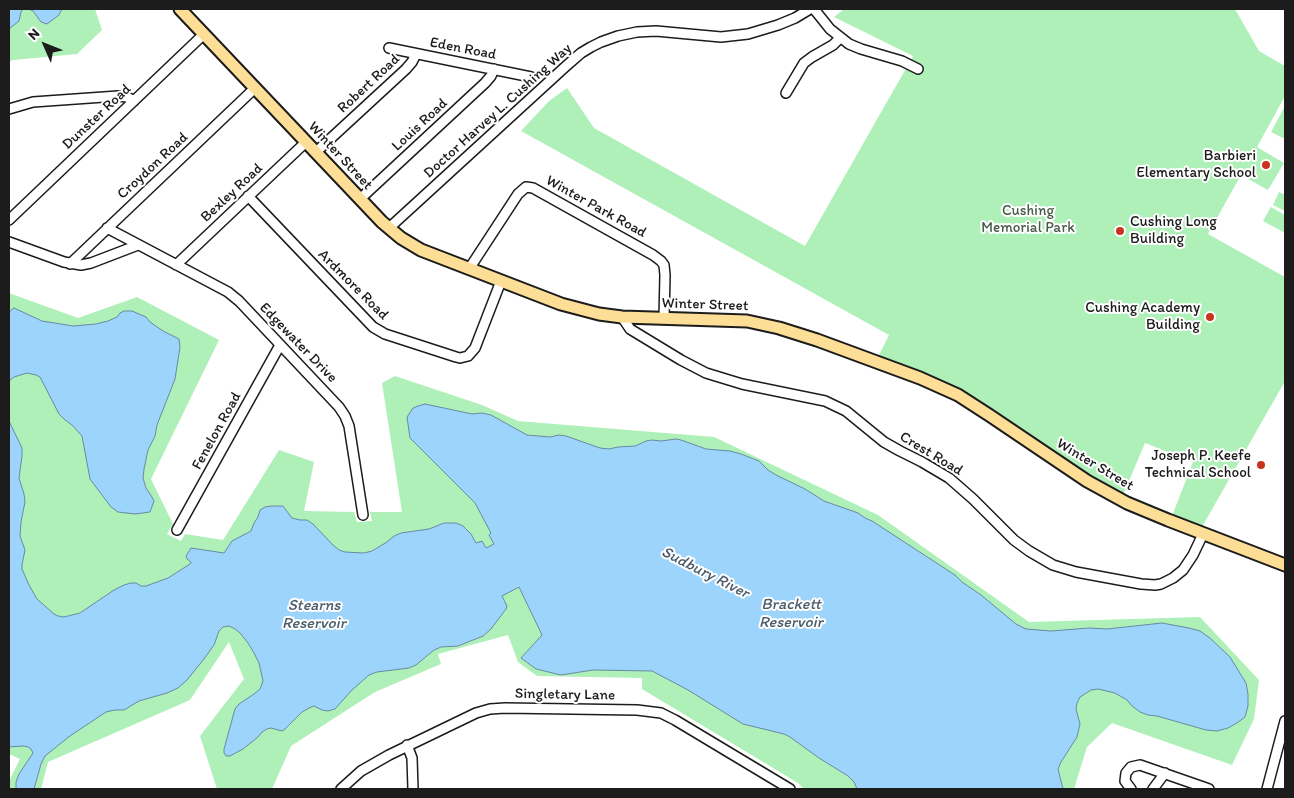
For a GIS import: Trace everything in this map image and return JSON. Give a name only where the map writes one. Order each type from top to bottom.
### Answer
[{"type":"main road","name":"Winter Street","points":[[180,9],[389,228],[429,254],[575,308],[598,314],[622,317],[736,320],[769,325],[810,338],[948,390],[1099,488],[1146,511],[1285,565]]},
{"type":"street","points":[[812,9],[840,38],[855,47],[902,61],[918,69]]},
{"type":"street","name":"Doctor Harvey L. Cushing Way","points":[[389,228],[569,63],[596,44],[618,36],[646,31],[721,37],[748,34],[778,25],[812,9]]},
{"type":"street","name":"Dunster Road","points":[[9,220],[204,34]]},
{"type":"street","points":[[786,93],[804,63],[833,45],[840,38]]},
{"type":"street","name":"Eden Road","points":[[389,48],[531,77]]},
{"type":"street","name":"Robert Road","points":[[316,152],[406,70],[416,54]]},
{"type":"street","name":"Louis Road","points":[[360,199],[485,83],[494,69]]},
{"type":"street","name":"Croydon Road","points":[[70,264],[255,88]]},
{"type":"street","points":[[9,108],[33,102],[118,96],[127,97],[134,101]]},
{"type":"street","name":"Bexley Road","points":[[176,264],[306,142]]},
{"type":"street","name":"Winter Park Road","points":[[469,269],[520,191],[526,187],[533,188],[661,261],[664,265],[665,275],[664,318]]},
{"type":"street","name":"Ardmore Road","points":[[248,196],[373,327],[385,334],[456,357],[468,356],[474,351],[501,281]]},
{"type":"street","name":"Edgewater Drive","points":[[107,228],[228,292],[339,407],[349,426],[363,515]]},
{"type":"street","points":[[9,242],[70,264],[81,265],[138,245]]},
{"type":"street","name":"Crest Road","points":[[622,317],[628,327],[642,337],[690,365],[715,376],[742,384],[818,399],[846,411],[884,442],[949,478],[1014,540],[1028,551],[1054,565],[1076,572],[1155,585],[1167,582],[1183,570],[1203,534]]},
{"type":"street","name":"Fenelon Road","points":[[177,530],[280,344]]},
{"type":"street","name":"Singletary Lane","points":[[341,789],[368,766],[469,716],[490,709],[524,708],[661,713],[790,789]]},
{"type":"street","points":[[1267,789],[1285,721]]},
{"type":"street","points":[[408,746],[412,758],[413,789]]},
{"type":"street","points":[[1131,789],[1125,781],[1125,777],[1131,766],[1140,765],[1209,789]]},
{"type":"street","points":[[1153,789],[1165,774]]},
{"type":"green space","points":[[9,9],[95,9],[102,30],[77,54],[13,60],[9,62]]},
{"type":"green space","name":"Cushing Memorial Park","points":[[844,9],[1235,9],[1259,51],[1285,66],[1285,96],[1257,147],[1284,163],[1268,190],[1241,175],[1208,234],[1285,277],[1285,381],[1202,527],[1172,516],[1193,462],[1145,443],[1123,495],[1089,476],[973,397],[958,389],[878,357],[889,335],[521,131],[549,101],[567,88],[594,128],[805,246],[913,56],[834,17]]},
{"type":"green space","points":[[1285,106],[1285,139],[1271,132]]},
{"type":"green space","points":[[1279,192],[1285,195],[1285,211],[1273,205]]},
{"type":"green space","points":[[1271,207],[1285,215],[1285,233],[1263,221]]},
{"type":"green space","points":[[9,293],[78,318],[137,297],[219,340],[151,479],[173,524],[167,534],[181,541],[185,534],[223,540],[279,450],[314,462],[304,511],[354,512],[357,522],[372,521],[370,512],[402,512],[382,383],[395,376],[482,405],[518,421],[714,437],[878,515],[1029,622],[1200,617],[1259,680],[1254,719],[1232,765],[1112,723],[1087,747],[1074,789],[804,789],[798,783],[642,689],[642,678],[537,676],[518,662],[508,635],[438,654],[441,664],[375,692],[291,746],[272,789],[217,789],[200,736],[244,679],[229,642],[190,700],[48,762],[41,789],[9,789],[9,781],[20,759],[9,754]]},
{"type":"water","points":[[9,9],[23,9],[19,21],[9,29]]},
{"type":"water","points":[[29,9],[62,9],[59,15],[47,24],[41,22],[33,11]]},
{"type":"water","points":[[14,308],[42,321],[73,326],[108,321],[124,311],[132,311],[146,317],[163,331],[179,339],[180,347],[175,379],[157,425],[155,436],[148,450],[144,469],[143,478],[146,488],[154,501],[150,512],[135,514],[118,512],[111,507],[90,479],[82,436],[59,414],[40,377],[27,373],[14,377],[9,383],[9,312]]},
{"type":"water","name":"Brackett Reservoir","points":[[425,404],[472,414],[482,413],[491,415],[527,435],[566,436],[600,448],[609,449],[635,446],[646,441],[676,439],[706,449],[741,454],[759,461],[776,475],[805,489],[824,501],[858,513],[872,521],[955,575],[1016,624],[1026,629],[1051,631],[1089,628],[1107,629],[1162,623],[1200,631],[1230,657],[1246,683],[1248,706],[1245,717],[1228,728],[1217,731],[1206,730],[1140,712],[1127,700],[1115,693],[1098,689],[1091,690],[1080,697],[1077,703],[1076,709],[1080,724],[1077,737],[1058,769],[1063,789],[857,789],[854,782],[848,776],[790,737],[743,724],[688,690],[652,671],[593,670],[561,675],[536,669],[521,658],[542,635],[519,587],[502,596],[507,606],[506,609],[491,629],[483,636],[458,646],[441,647],[434,650],[416,665],[409,668],[377,672],[369,675],[335,709],[328,711],[314,706],[309,708],[282,731],[271,728],[267,729],[243,749],[230,756],[226,756],[224,749],[235,709],[260,689],[263,681],[259,663],[248,643],[235,629],[229,626],[223,627],[204,659],[178,688],[139,701],[124,710],[106,712],[70,736],[45,756],[34,789],[16,789],[19,774],[33,753],[28,747],[9,747],[9,421],[22,448],[19,478],[25,502],[20,536],[25,550],[22,569],[37,599],[54,614],[64,617],[80,613],[124,585],[136,583],[146,586],[168,578],[190,564],[191,562],[186,556],[191,548],[224,553],[232,541],[251,531],[260,510],[265,507],[283,506],[292,518],[307,520],[333,545],[345,552],[364,553],[372,551],[401,533],[429,529],[444,523],[456,523],[463,526],[476,543],[482,541],[486,548],[494,544],[489,535],[491,533],[475,503],[410,438],[407,417],[413,408]]},
{"type":"place","name":"Barbieri Elementary School","points":[[1266,165]]},
{"type":"place","name":"Cushing Long Building","points":[[1120,231]]},
{"type":"place","name":"Cushing Academy Building","points":[[1210,317]]},
{"type":"place","name":"Joseph P. Keefe Technical School","points":[[1261,465]]},
{"type":"water label","name":"Sudbury River","points":[[705,573]]},
{"type":"water label","name":"Stearns Reservoir","points":[[314,615]]}]
